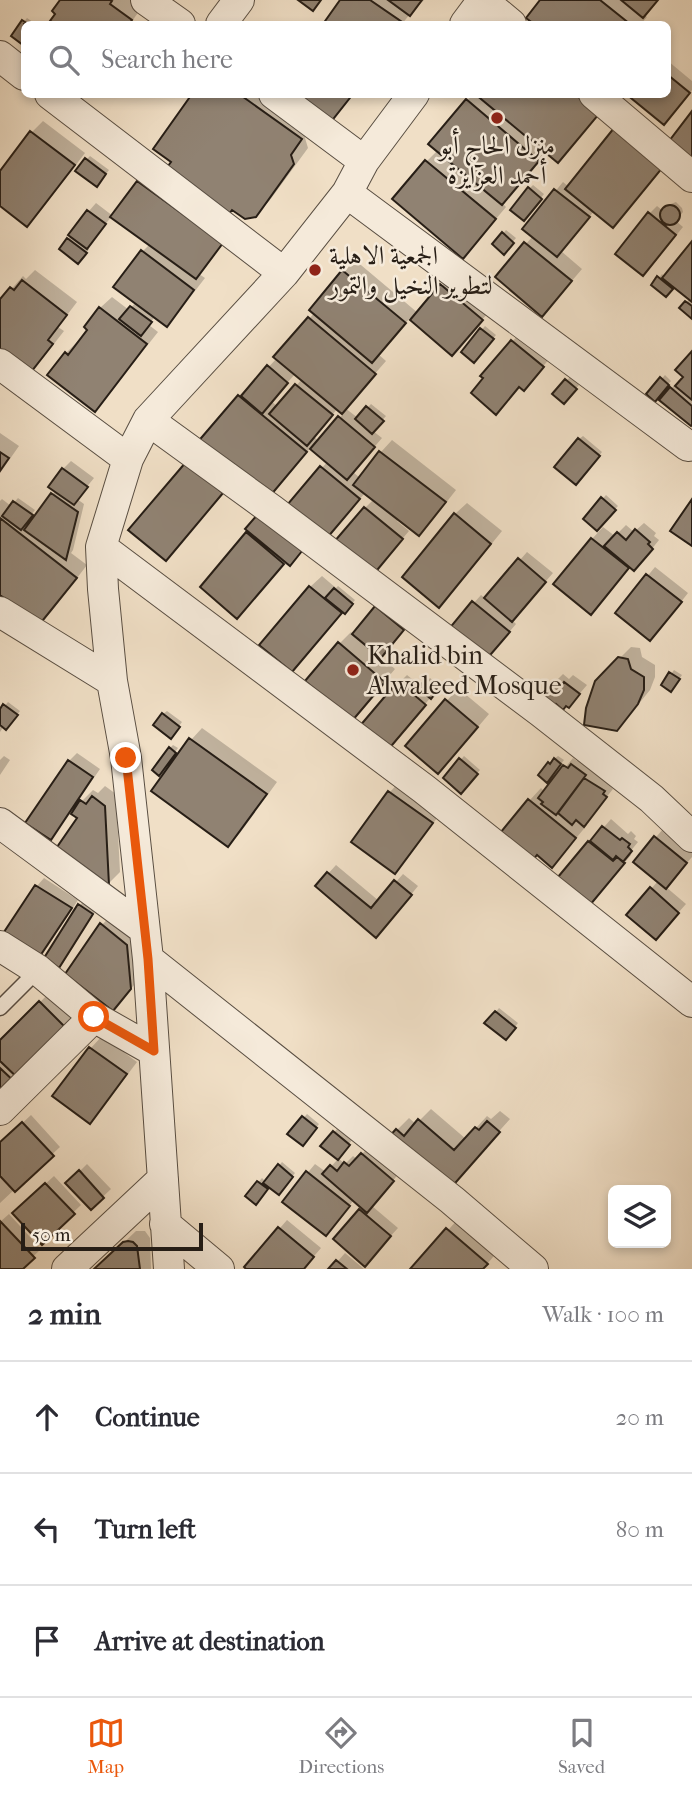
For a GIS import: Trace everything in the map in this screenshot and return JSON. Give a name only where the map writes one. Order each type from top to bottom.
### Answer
[{"type":"street","points":[[146,0],[176,21]]},
{"type":"street","points":[[223,21],[239,0]]},
{"type":"street","points":[[467,21],[483,0],[508,21]]},
{"type":"street","points":[[0,57],[21,73]]},
{"type":"street","points":[[55,98],[284,273]]},
{"type":"street","points":[[279,98],[365,161]]},
{"type":"street","points":[[169,1269],[148,959],[126,758],[112,681],[101,547],[128,459],[148,420],[284,273],[348,193],[365,161],[411,98]]},
{"type":"street","points":[[599,98],[692,177]]},
{"type":"street","points":[[348,193],[688,446]]},
{"type":"street","points":[[0,364],[128,459]]},
{"type":"street","points":[[148,420],[541,712],[652,799],[692,837]]},
{"type":"street","points":[[101,547],[424,789],[692,1002]]},
{"type":"street","points":[[0,611],[112,681]]},
{"type":"street","points":[[0,823],[144,929]]},
{"type":"street","points":[[0,946],[38,970],[94,1017],[154,1051]]},
{"type":"street","points":[[148,959],[452,1200],[533,1269]]},
{"type":"street","points":[[0,1110],[94,1017]]},
{"type":"street","points":[[67,1269],[163,1179]]},
{"type":"street","points":[[165,1224],[219,1269]]},
{"type":"lane","points":[[0,1008],[38,970]]},
{"type":"building","points":[[60,0],[110,0],[110,4],[132,20],[50,21],[55,14],[52,11]]},
{"type":"building","points":[[298,0],[321,0],[313,11]]},
{"type":"building","points":[[340,0],[370,0],[401,21],[325,21]]},
{"type":"building","points":[[388,0],[422,0],[410,16]]},
{"type":"building","points":[[540,0],[600,0],[626,21],[530,21],[526,18]]},
{"type":"building","points":[[621,0],[658,0],[643,18]]},
{"type":"building","points":[[21,21],[21,44],[11,36]]},
{"type":"building","points":[[671,77],[690,93],[664,125],[631,98],[671,98]]},
{"type":"building","points":[[189,98],[245,98],[302,139],[291,155],[294,164],[256,217],[245,219],[232,210],[229,214],[165,170],[171,162],[153,149]]},
{"type":"building","points":[[299,98],[350,98],[330,123]]},
{"type":"building","points":[[480,98],[580,98],[599,114],[558,163]]},
{"type":"building","points":[[466,99],[539,161],[502,205],[428,144]]},
{"type":"building","points":[[692,111],[692,171],[663,149]]},
{"type":"building","points":[[614,128],[663,167],[613,228],[565,189]]},
{"type":"building","points":[[30,131],[75,165],[27,227],[0,206],[0,171]]},
{"type":"building","points":[[85,158],[106,174],[97,187],[75,171]]},
{"type":"building","points":[[425,160],[496,219],[463,259],[392,199]]},
{"type":"building","points":[[137,181],[223,243],[196,279],[110,217]]},
{"type":"building","points":[[528,187],[542,199],[524,221],[510,210]]},
{"type":"building","points":[[554,189],[590,217],[557,257],[522,229]]},
{"type":"building","points":[[670,205],[677,208],[680,215],[677,222],[670,225],[663,222],[660,215],[663,208]]},
{"type":"building","points":[[87,210],[106,224],[87,249],[68,235]]},
{"type":"building","points":[[648,212],[676,235],[643,276],[615,254]]},
{"type":"building","points":[[502,232],[514,243],[504,255],[492,244]]},
{"type":"building","points":[[67,238],[87,253],[78,264],[59,249]]},
{"type":"building","points":[[692,241],[692,302],[662,278]]},
{"type":"building","points":[[524,242],[572,281],[542,317],[495,277]]},
{"type":"building","points":[[141,250],[194,290],[167,327],[113,287]]},
{"type":"building","points":[[342,270],[406,323],[372,363],[309,310]]},
{"type":"building","points":[[657,276],[673,289],[666,297],[651,285]]},
{"type":"building","points":[[22,280],[67,315],[48,340],[53,344],[31,372],[0,349],[0,299],[10,287],[14,290]]},
{"type":"building","points":[[440,284],[483,320],[452,356],[410,320]]},
{"type":"building","points":[[685,301],[692,306],[692,319],[679,308]]},
{"type":"building","points":[[130,306],[152,322],[141,336],[119,319]]},
{"type":"building","points":[[99,307],[147,344],[95,412],[47,375],[65,352],[68,355],[87,330],[84,327]]},
{"type":"building","points":[[308,317],[376,374],[342,414],[273,357]]},
{"type":"building","points":[[480,328],[494,339],[474,363],[461,352]]},
{"type":"building","points":[[511,340],[544,367],[524,391],[519,387],[496,415],[471,393],[483,378],[480,376]]},
{"type":"building","points":[[692,351],[692,400],[675,386],[683,377],[675,370]]},
{"type":"building","points":[[267,365],[288,383],[262,414],[241,396]]},
{"type":"building","points":[[660,377],[669,385],[655,402],[646,394]]},
{"type":"building","points":[[565,379],[577,389],[564,404],[552,394]]},
{"type":"building","points":[[295,384],[333,415],[307,446],[269,414]]},
{"type":"building","points":[[670,387],[692,406],[691,426],[659,400]]},
{"type":"building","points":[[238,395],[307,452],[265,502],[196,444]]},
{"type":"building","points":[[366,406],[384,421],[372,434],[355,419]]},
{"type":"building","points":[[338,416],[375,447],[347,480],[310,449]]},
{"type":"building","points":[[578,438],[600,456],[576,485],[554,467]]},
{"type":"building","points":[[379,451],[446,502],[419,536],[353,485]]},
{"type":"building","points":[[0,452],[9,458],[0,471]]},
{"type":"building","points":[[186,462],[223,493],[166,561],[128,530]]},
{"type":"building","points":[[320,466],[360,499],[327,538],[287,505]]},
{"type":"building","points":[[62,468],[88,487],[74,505],[48,487]]},
{"type":"building","points":[[51,493],[78,512],[66,560],[24,530]]},
{"type":"building","points":[[601,497],[616,510],[597,531],[583,519]]},
{"type":"building","points":[[692,499],[692,546],[670,531]]},
{"type":"building","points":[[13,501],[33,515],[21,530],[2,516]]},
{"type":"building","points":[[364,507],[403,539],[373,575],[334,542]]},
{"type":"building","points":[[454,513],[491,544],[439,608],[402,577]]},
{"type":"building","points":[[258,514],[302,551],[290,566],[245,529]]},
{"type":"building","points":[[0,518],[77,578],[39,625],[0,595]]},
{"type":"building","points":[[635,529],[650,542],[648,544],[653,549],[634,571],[604,546],[617,532],[626,540]]},
{"type":"building","points":[[246,532],[284,564],[237,619],[200,587]]},
{"type":"building","points":[[591,538],[629,568],[591,615],[553,584]]},
{"type":"building","points":[[518,558],[546,582],[512,622],[484,598]]},
{"type":"building","points":[[646,574],[682,602],[650,641],[615,613]]},
{"type":"building","points":[[309,586],[342,613],[292,672],[259,645]]},
{"type":"building","points":[[334,588],[353,604],[345,614],[325,598]]},
{"type":"building","points":[[472,601],[510,632],[485,661],[448,630]]},
{"type":"building","points":[[375,606],[404,630],[381,658],[352,634]]},
{"type":"building","points":[[338,642],[385,682],[352,721],[305,681]]},
{"type":"building","points":[[618,657],[628,659],[631,669],[644,677],[644,690],[638,704],[617,731],[584,725],[586,708],[595,681]]},
{"type":"building","points":[[669,672],[680,679],[671,692],[661,685]]},
{"type":"building","points":[[425,680],[438,690],[431,699],[418,688]]},
{"type":"building","points":[[398,681],[426,705],[387,751],[359,727]]},
{"type":"building","points":[[554,681],[561,686],[564,682],[580,694],[569,708],[566,706],[563,710],[556,704],[553,708],[540,698]]},
{"type":"building","points":[[445,699],[478,727],[438,774],[405,746]]},
{"type":"building","points":[[3,704],[18,715],[6,730],[0,725],[0,709]]},
{"type":"building","points":[[162,713],[180,727],[171,739],[153,725]]},
{"type":"building","points":[[189,738],[267,794],[228,847],[151,791]]},
{"type":"building","points":[[169,747],[176,753],[159,776],[152,770]]},
{"type":"building","points":[[459,758],[478,774],[461,794],[443,778]]},
{"type":"building","points":[[554,758],[561,764],[547,783],[538,775]]},
{"type":"building","points":[[68,760],[93,777],[51,840],[25,823]]},
{"type":"building","points":[[571,764],[586,775],[556,815],[541,804],[543,802],[538,798],[563,765],[568,768]]},
{"type":"building","points":[[584,778],[605,791],[603,794],[607,797],[584,827],[576,820],[572,825],[558,813]]},
{"type":"building","points":[[388,791],[433,823],[395,874],[351,842]]},
{"type":"building","points":[[92,796],[105,806],[109,885],[55,850],[77,818],[71,814],[80,800],[86,804]]},
{"type":"building","points":[[528,799],[576,838],[552,868],[537,855],[529,865],[496,838]]},
{"type":"building","points":[[602,826],[630,844],[628,847],[632,851],[623,862],[616,856],[613,860],[590,841]]},
{"type":"building","points":[[654,836],[687,863],[666,889],[633,862]]},
{"type":"building","points":[[588,841],[613,861],[617,857],[625,863],[585,911],[553,883]]},
{"type":"building","points":[[327,872],[371,908],[394,880],[412,895],[376,938],[315,886]]},
{"type":"building","points":[[35,885],[72,908],[40,956],[4,932]]},
{"type":"building","points":[[650,887],[679,913],[656,940],[626,915]]},
{"type":"building","points":[[78,904],[93,914],[59,968],[44,958]]},
{"type":"building","points":[[100,923],[127,945],[131,989],[113,1011],[65,974]]},
{"type":"building","points":[[39,1001],[72,1034],[23,1083],[0,1061],[0,1040]]},
{"type":"building","points":[[495,1011],[516,1028],[506,1040],[484,1023]]},
{"type":"building","points":[[89,1047],[127,1074],[90,1124],[52,1096]]},
{"type":"building","points":[[0,1068],[18,1085],[0,1103]]},
{"type":"building","points":[[302,1116],[317,1128],[303,1146],[287,1134]]},
{"type":"building","points":[[418,1119],[454,1150],[475,1127],[479,1130],[487,1121],[500,1132],[449,1190],[388,1138],[396,1129],[404,1136]]},
{"type":"building","points":[[22,1122],[54,1156],[15,1192],[0,1176],[0,1142]]},
{"type":"building","points":[[333,1131],[350,1145],[338,1160],[320,1146]]},
{"type":"building","points":[[361,1153],[394,1181],[367,1213],[322,1174],[330,1165],[337,1171],[344,1162],[349,1166]]},
{"type":"building","points":[[278,1164],[293,1177],[279,1195],[263,1183]]},
{"type":"building","points":[[79,1170],[104,1198],[91,1210],[65,1183]]},
{"type":"building","points":[[306,1171],[350,1206],[326,1236],[282,1202]]},
{"type":"building","points":[[257,1181],[268,1189],[256,1205],[245,1196]]},
{"type":"building","points":[[45,1183],[75,1214],[42,1245],[12,1213]]},
{"type":"building","points":[[359,1209],[391,1236],[365,1267],[333,1239]]},
{"type":"building","points":[[0,1221],[35,1258],[23,1269],[0,1269]]},
{"type":"building","points":[[278,1227],[314,1257],[304,1269],[246,1269],[244,1267]]},
{"type":"building","points":[[446,1228],[488,1264],[483,1269],[410,1269]]},
{"type":"building","points":[[128,1241],[137,1246],[140,1269],[94,1269],[123,1242]]},
{"type":"building","points":[[336,1260],[347,1269],[328,1269]]},
{"type":"place","name":"منزل الحاج أبو أحمد العزايزة","points":[[497,118]]},
{"type":"place","name":"الجمعية الاهلية لتطوير النخيل والتمور","points":[[315,270]]},
{"type":"place","name":"Khalid bin Alwaleed Mosque","points":[[353,670]]},
{"type":"route","points":[[94,1017],[154,1051],[148,959],[126,758]]}]
